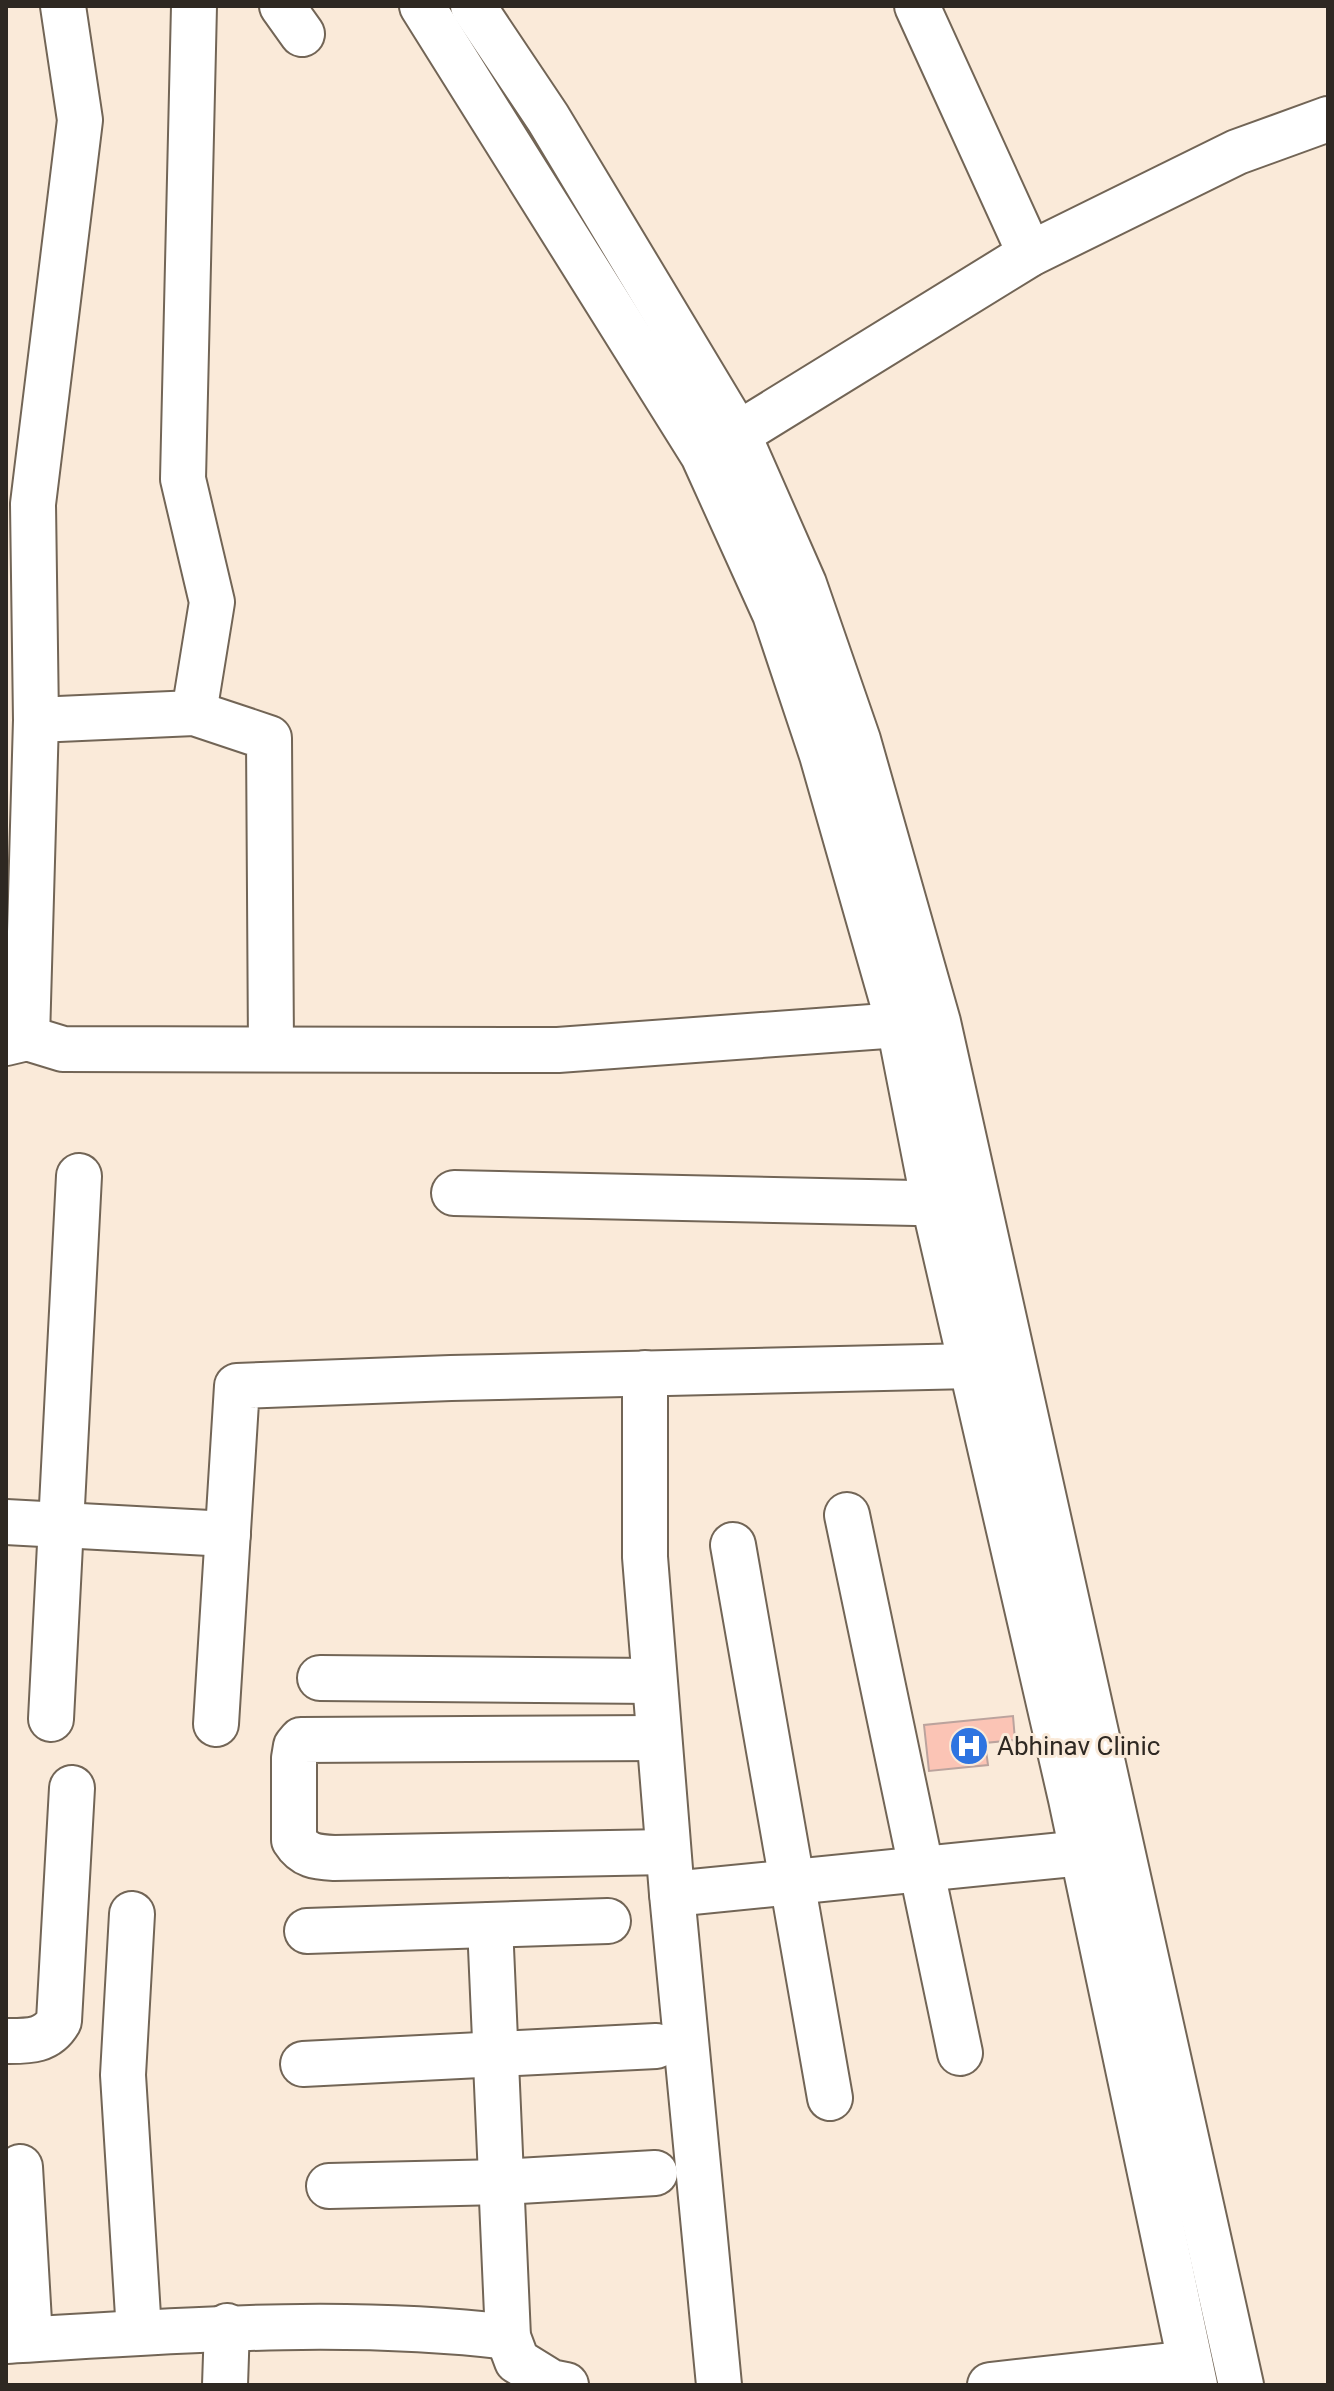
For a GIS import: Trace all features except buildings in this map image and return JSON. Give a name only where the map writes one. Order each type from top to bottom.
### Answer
[{"type":"street","points":[[63,6],[80,120],[33,504],[36,720],[17,1040],[63,1049],[558,1050],[899,1025]]},
{"type":"street","points":[[194,6],[183,479],[212,602],[194,713]]},
{"type":"street","points":[[422,6],[703,455],[775,614],[822,755],[899,1025],[934,1204],[1083,1853],[1193,2374],[990,2385]]},
{"type":"street","points":[[473,6],[548,118],[738,434],[804,584],[858,740],[938,1022],[1241,2385]]},
{"type":"street","points":[[917,6],[1030,254]]},
{"type":"street","points":[[738,434],[1030,254],[1237,152],[1328,119]]},
{"type":"street","points":[[36,720],[194,713],[269,738],[271,1048]]},
{"type":"street","points":[[51,1719],[79,1176]]},
{"type":"street","points":[[454,1193],[978,1205]]},
{"type":"street","points":[[216,1724],[237,1386],[972,1366]]},
{"type":"street","points":[[645,1373],[645,1557],[654,1681],[719,2385]]},
{"type":"street","points":[[847,1515],[960,2053]]},
{"type":"street","points":[[6,1522],[228,1534]]},
{"type":"street","points":[[733,1545],[830,2098]]},
{"type":"street","points":[[320,1678],[654,1681]]},
{"type":"street","points":[[659,1738],[301,1740],[296,1746],[294,1758],[294,1840],[301,1851],[315,1857],[670,1873],[794,1883],[1083,1853]]},
{"type":"street","points":[[6,2041],[34,2041],[53,2032],[59,2021],[72,1788]]},
{"type":"street","points":[[132,1914],[123,2075],[139,2332]]},
{"type":"street","points":[[307,1931],[608,1921]]},
{"type":"street","points":[[490,1925],[508,2337],[517,2361],[551,2382],[566,2385]]},
{"type":"street","points":[[303,2064],[656,2046]]},
{"type":"street","points":[[20,2167],[18,2340],[227,2326],[438,2329],[508,2337]]},
{"type":"street","points":[[329,2186],[502,2182],[655,2173]]},
{"type":"street","points":[[225,2385],[227,2326]]},
{"type":"place","name":"Abhinav Clinic","points":[[969,1746]]}]
